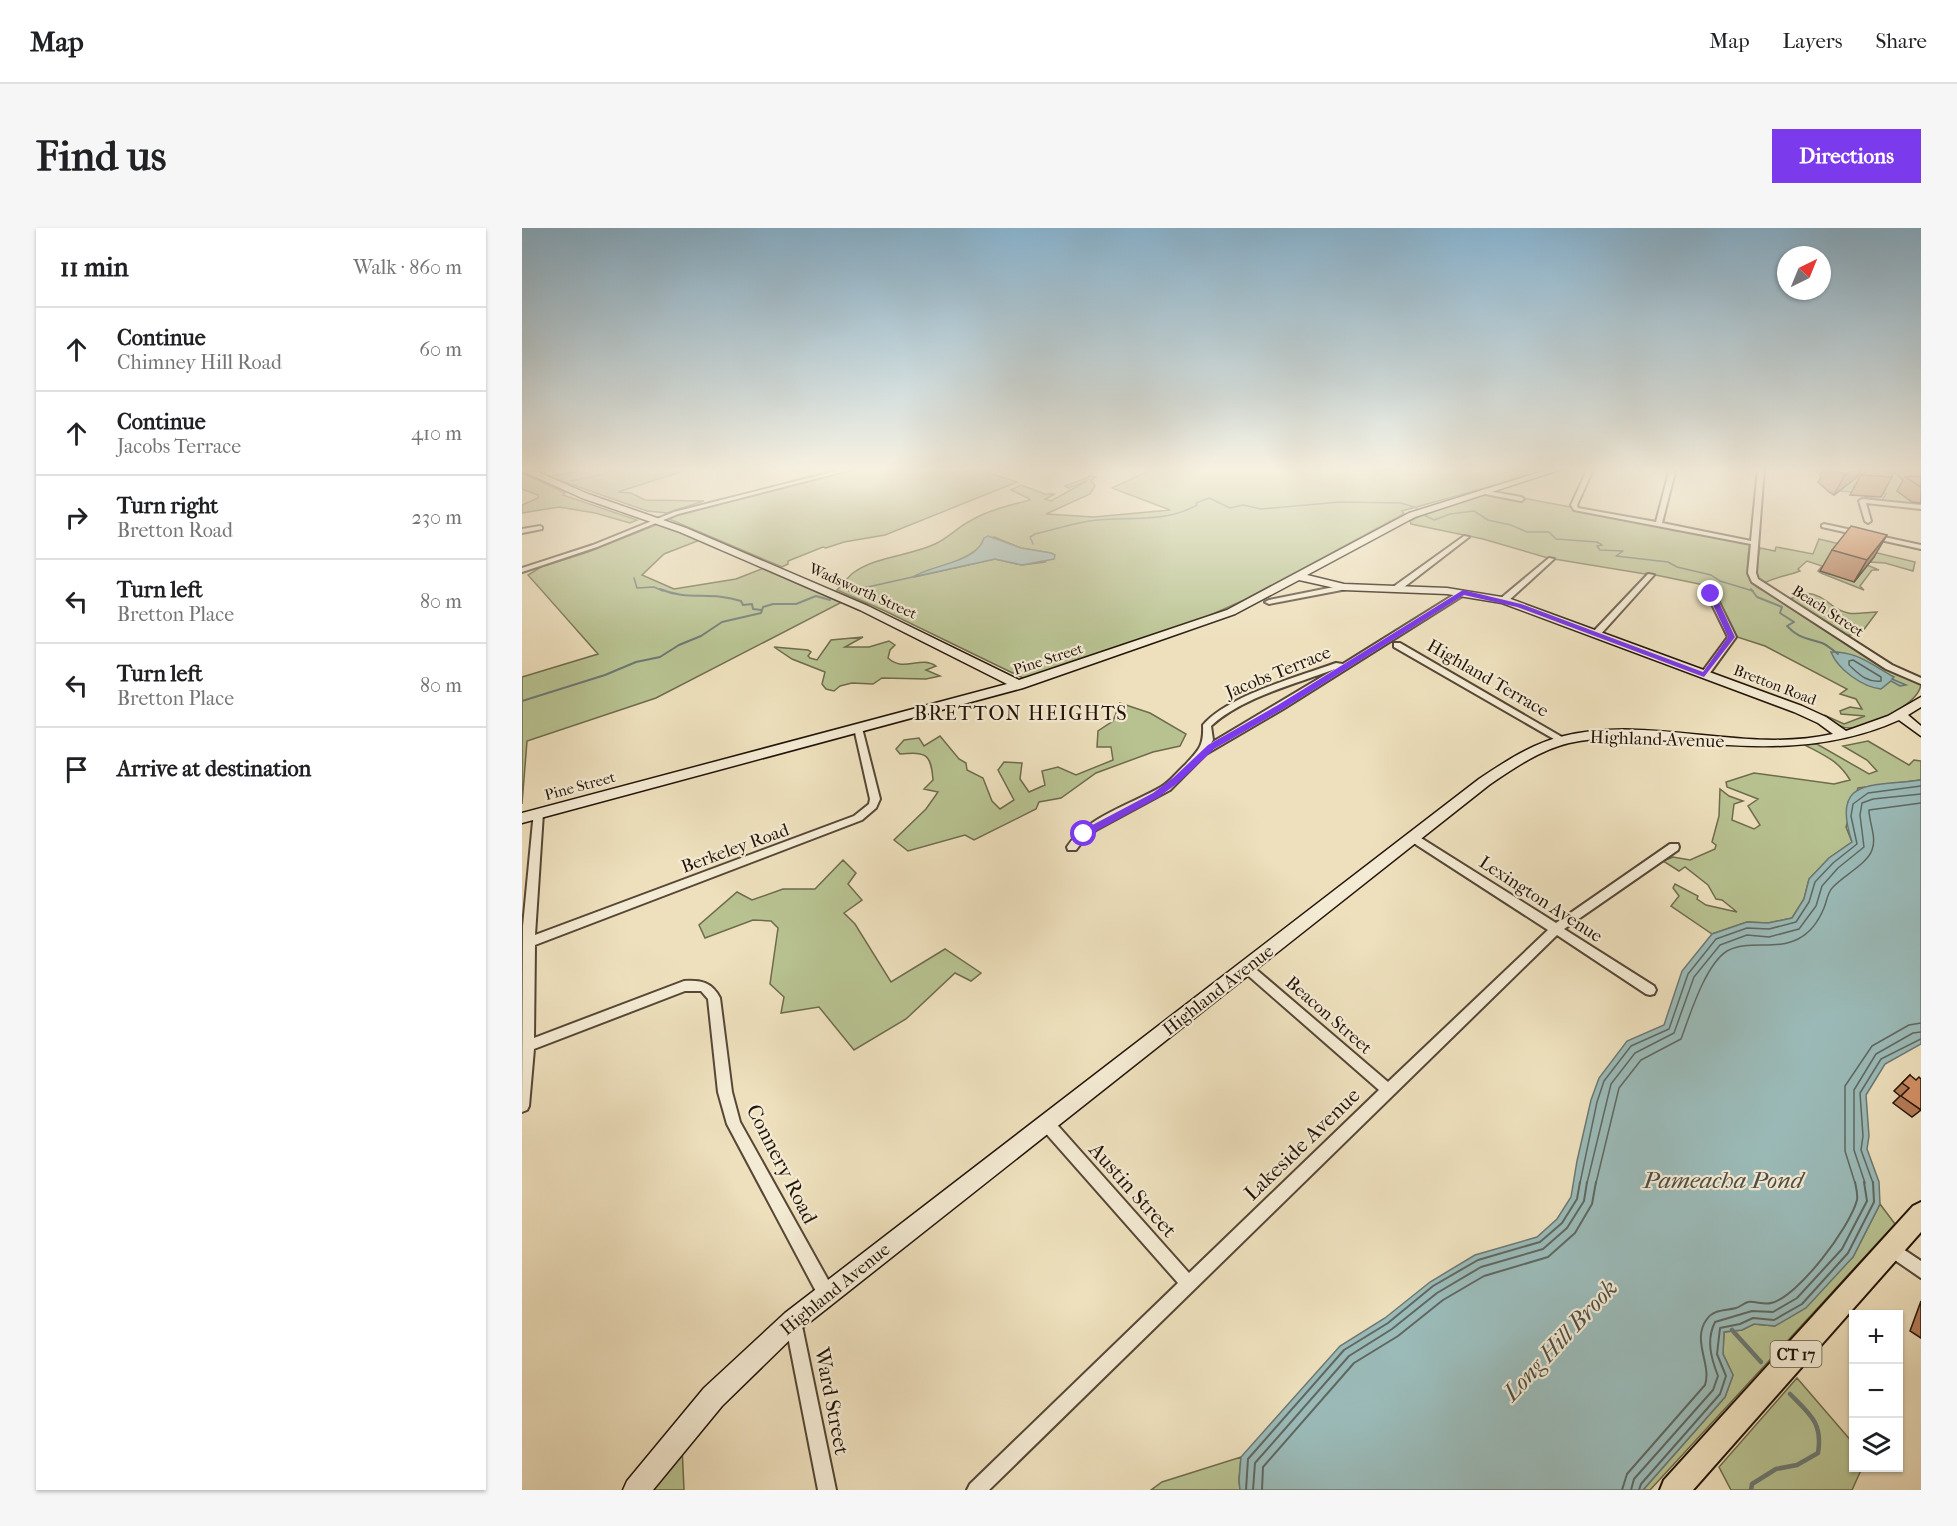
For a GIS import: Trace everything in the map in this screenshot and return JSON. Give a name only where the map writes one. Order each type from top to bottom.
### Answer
[{"type":"main road","name":"CT 17","points":[[1674,1490],[1921,1214]]},
{"type":"street","points":[[522,570],[595,546],[641,527]]},
{"type":"street","name":"Wadsworth Street","points":[[673,527],[889,619],[1019,685]]},
{"type":"street","name":"Pine Street","points":[[522,818],[1019,685],[1207,621],[1243,606],[1389,527]]},
{"type":"street","points":[[1668,527],[1754,543]]},
{"type":"street","name":"Beach Street","points":[[1756,527],[1752,573],[1759,583],[1798,606],[1888,667],[1921,681]]},
{"type":"street","points":[[1828,527],[1921,547]]},
{"type":"street","points":[[522,531],[540,528]]},
{"type":"street","points":[[1396,590],[1466,537]]},
{"type":"street","points":[[1504,600],[1551,559]]},
{"type":"street","points":[[1596,634],[1650,574]]},
{"type":"street","name":"Bretton Road","points":[[1296,576],[1344,587],[1463,592],[1504,600],[1811,714],[1844,736]]},
{"type":"street","name":"Bretton Road","points":[[1269,603],[1344,587]]},
{"type":"street","name":"Jacobs Terrace","points":[[1072,847],[1092,828],[1156,795],[1176,780],[1203,752],[1281,707],[1463,592]]},
{"type":"street","points":[[1704,675],[1732,637],[1711,594]]},
{"type":"street","name":"Highland Terrace","points":[[1397,645],[1562,740]]},
{"type":"street","name":"Jacobs Terrace","points":[[1203,752],[1208,740],[1207,725],[1215,717],[1266,692],[1358,658]]},
{"type":"street","name":"Highland Avenue","points":[[636,1490],[713,1397],[826,1293],[1501,770],[1525,756],[1562,740],[1611,734],[1787,743],[1844,736],[1876,726],[1900,715],[1921,701]]},
{"type":"street","points":[[1900,715],[1921,732]]},
{"type":"street","name":"Berkeley Road","points":[[529,942],[858,818],[873,806],[875,799],[858,728]]},
{"type":"street","points":[[522,1106],[528,1046],[529,942],[526,927],[538,813]]},
{"type":"street","name":"Lexington Avenue","points":[[1413,837],[1650,990]]},
{"type":"street","name":"Lakeside Avenue","points":[[976,1490],[1555,930],[1674,847]]},
{"type":"street","name":"Beacon Street","points":[[1246,968],[1388,1090]]},
{"type":"street","name":"Connery Road","points":[[528,1046],[684,986],[700,984],[710,990],[714,998],[725,1092],[734,1124],[826,1293]]},
{"type":"street","name":"Austin Street","points":[[1047,1124],[1189,1284]]},
{"type":"street","points":[[1891,1249],[1921,1270]]},
{"type":"street","name":"Ward Street","points":[[793,1321],[827,1490]]},
{"type":"green space","points":[[651,527],[666,527],[700,540],[664,554],[642,575],[674,589],[736,579],[764,568],[842,602],[656,698],[527,741],[522,804],[522,677],[598,654],[528,575],[541,567],[588,552]]},
{"type":"green space","points":[[688,527],[905,527],[885,535],[823,547],[788,561],[788,564],[782,567]]},
{"type":"green space","points":[[961,527],[1380,527],[1244,600],[1204,618],[1044,674],[1023,678],[837,590],[862,567],[940,542]],"holes":[[[994,537],[1021,548],[1051,553],[1045,562],[1022,565],[995,559],[914,577],[963,558],[972,553],[983,541]]]},
{"type":"green space","points":[[1425,527],[1675,527],[1750,541],[1747,566],[1748,574],[1755,586],[1772,593],[1910,680],[1921,683],[1919,691],[1904,706],[1882,719],[1861,727],[1841,726],[1824,715],[1844,724],[1865,716],[1841,714],[1840,711],[1850,707],[1862,709],[1856,699],[1840,694],[1847,689],[1765,646],[1737,637],[1714,591],[1705,589],[1704,585],[1646,573],[1548,558],[1483,539]]},
{"type":"green space","points":[[1819,539],[1915,562],[1913,571],[1885,563],[1870,562],[1874,556],[1840,547],[1824,565],[1854,582],[1867,565],[1879,570],[1872,570],[1860,586],[1864,590],[1821,573],[1818,571],[1822,566],[1807,561],[1798,569],[1800,571],[1795,573],[1764,583],[1757,578],[1760,548],[1775,551],[1776,547],[1813,554]]},
{"type":"green space","points":[[1805,593],[1819,596],[1848,613],[1877,612],[1862,632],[1846,636],[1790,599]]},
{"type":"green space","points":[[863,637],[845,647],[869,647],[889,641],[895,645],[890,650],[888,658],[900,664],[930,663],[936,666],[926,670],[940,676],[926,679],[882,678],[873,684],[852,683],[840,686],[834,691],[826,689],[822,684],[825,672],[792,659],[774,647],[808,650],[811,652],[808,656],[817,660],[831,640]]},
{"type":"green space","points":[[1120,703],[1150,713],[1186,734],[1180,746],[1153,752],[1096,773],[1061,798],[1039,802],[1036,809],[974,840],[965,835],[908,851],[894,840],[926,809],[938,792],[924,789],[933,780],[929,759],[916,753],[900,754],[896,749],[904,740],[919,738],[924,746],[940,736],[959,759],[966,763],[967,770],[983,778],[992,801],[1000,809],[1014,800],[998,770],[1004,762],[1022,763],[1020,779],[1029,792],[1045,785],[1042,771],[1058,767],[1076,775],[1113,760],[1111,747],[1097,747],[1098,731],[1113,721]]},
{"type":"green space","points":[[1868,741],[1909,765],[1914,760],[1921,761],[1921,780],[1858,788],[1846,827],[1852,842],[1829,858],[1809,879],[1804,899],[1792,918],[1768,923],[1747,922],[1712,934],[1671,906],[1679,896],[1673,888],[1675,884],[1698,896],[1697,899],[1706,905],[1737,912],[1722,900],[1716,899],[1708,885],[1685,867],[1679,871],[1663,861],[1673,857],[1690,860],[1715,849],[1716,845],[1712,842],[1719,816],[1720,789],[1729,796],[1743,801],[1734,804],[1732,820],[1754,829],[1760,825],[1748,806],[1758,799],[1727,787],[1726,782],[1754,773],[1834,784],[1850,780],[1836,763],[1805,745],[1817,744],[1869,774],[1877,771],[1867,760],[1843,746]]},
{"type":"green space","points":[[843,860],[856,873],[848,884],[862,900],[844,913],[855,924],[891,982],[945,949],[981,973],[971,981],[955,973],[906,1019],[854,1050],[819,1007],[781,1013],[784,997],[770,984],[778,928],[771,921],[753,920],[705,938],[699,925],[737,892],[752,900],[783,889],[815,889]]},
{"type":"green space","points":[[1880,1204],[1895,1224],[1650,1490],[1643,1490],[1725,1397],[1733,1375],[1723,1354],[1724,1332],[1742,1330],[1754,1324],[1775,1326],[1853,1257]]},
{"type":"green space","points":[[1797,1378],[1849,1438],[1849,1472],[1860,1472],[1852,1490],[1731,1490],[1719,1467]]},
{"type":"green space","points":[[682,1446],[684,1490],[646,1490]]},
{"type":"green space","points":[[1241,1457],[1240,1490],[1151,1490],[1162,1482]]},
{"type":"water","points":[[988,536],[1021,548],[1051,553],[1055,555],[1054,559],[1022,565],[995,559],[913,577],[964,558],[973,553]]},
{"type":"water","points":[[1831,652],[1857,656],[1894,677],[1892,679],[1906,685],[1900,686],[1891,681],[1881,689],[1867,685],[1845,671]]},
{"type":"water","name":"Pameacha Pond","points":[[1921,780],[1921,1044],[1885,1064],[1866,1095],[1869,1136],[1867,1149],[1879,1182],[1880,1204],[1853,1257],[1806,1308],[1775,1326],[1754,1324],[1742,1330],[1724,1332],[1723,1354],[1733,1375],[1725,1397],[1643,1490],[1240,1490],[1241,1457],[1340,1346],[1385,1318],[1430,1282],[1475,1255],[1537,1237],[1557,1219],[1571,1197],[1591,1100],[1599,1078],[1627,1041],[1664,1025],[1682,971],[1712,934],[1747,922],[1768,923],[1792,918],[1804,899],[1809,879],[1829,858],[1852,842],[1847,821],[1847,805],[1852,795],[1872,785]]},
{"type":"building","points":[[1850,527],[1887,535],[1867,560],[1832,550]]},
{"type":"building","points":[[1910,1075],[1916,1080],[1919,1077],[1921,1079],[1921,1110],[1901,1096],[1909,1088],[1902,1083]]},
{"type":"waterway","points":[[1033,544],[1030,537],[1035,534],[1064,527]]},
{"type":"waterway","points":[[1515,527],[1527,532],[1549,532],[1556,539],[1597,542],[1602,545],[1597,546],[1600,550],[1623,551],[1616,556],[1668,562],[1677,567],[1711,575],[1720,581],[1752,591]]},
{"type":"waterway","points":[[850,591],[917,576]]},
{"type":"waterway","points":[[634,578],[637,588],[654,587],[663,591]]},
{"type":"waterway","points":[[660,589],[680,595],[730,598],[741,601],[743,605],[752,604],[753,609],[761,610]]},
{"type":"waterway","points":[[849,591],[856,589]]},
{"type":"waterway","points":[[1752,591],[1757,597],[1782,607],[1780,613],[1794,622],[1787,626],[1795,633],[1824,644],[1838,654]]},
{"type":"waterway","points":[[522,701],[605,675],[636,662],[660,657],[679,645],[701,636],[722,622],[761,613],[763,607],[773,604],[796,604],[816,596],[830,600]]},
{"type":"waterway","points":[[1732,1330],[1761,1362]]},
{"type":"waterway","points":[[1751,1490],[1752,1484],[1776,1469],[1797,1465],[1818,1453],[1817,1426],[1790,1394]]},
{"type":"district","name":"BRETTON HEIGHTS","points":[[1021,713]]},
{"type":"route","points":[[1084,834],[1167,788],[1203,752],[1281,707],[1463,592],[1519,605],[1704,675],[1732,637],[1711,594]]},
{"type":"water label","name":"Long Hill Brook","points":[[1560,1340]]}]
